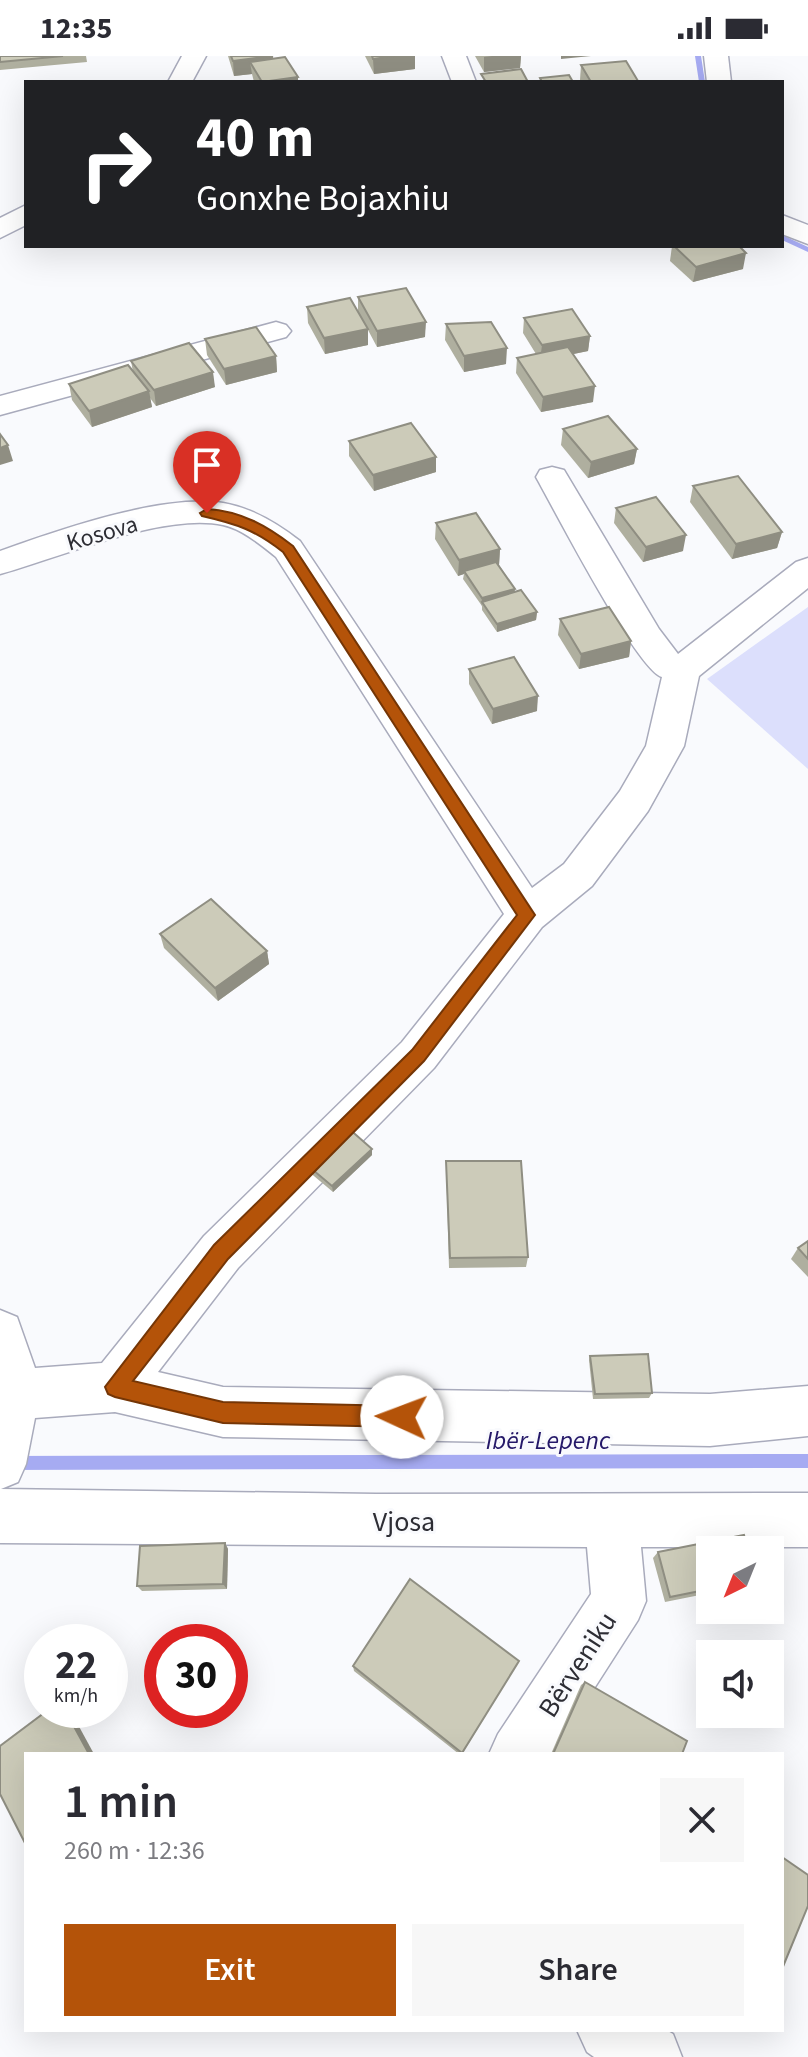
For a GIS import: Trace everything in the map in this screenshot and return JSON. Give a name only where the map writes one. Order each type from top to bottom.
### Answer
[{"type":"street","points":[[181,80],[194,56]]},
{"type":"street","points":[[454,56],[463,80]]},
{"type":"street","points":[[716,56],[719,80]]},
{"type":"street","points":[[0,230],[24,214]]},
{"type":"street","points":[[784,224],[808,236]]},
{"type":"street","points":[[0,406],[276,331]]},
{"type":"street","points":[[552,477],[646,638],[668,666],[682,670]]},
{"type":"street","name":"Kosova","points":[[0,563],[156,518],[191,512],[224,514],[263,529],[288,549],[527,915]]},
{"type":"street","points":[[0,1334],[8,1428],[115,1387],[221,1252],[418,1055],[527,915],[578,875],[634,801],[665,746],[682,670],[808,570]]},
{"type":"street","points":[[115,1387],[223,1412],[710,1420],[808,1411]]},
{"type":"street","name":"Vjosa","points":[[0,1516],[376,1521],[808,1520]]},
{"type":"street","name":"Bërveniku","points":[[519,1752],[619,1601],[611,1520]]},
{"type":"shaded area","points":[[808,607],[808,769],[707,679]]},
{"type":"building","points":[[0,56],[63,56],[0,62]]},
{"type":"building","points":[[231,56],[273,56],[233,61]]},
{"type":"building","points":[[285,57],[298,77],[261,80],[250,62]]},
{"type":"building","points":[[626,61],[637,80],[590,80],[581,65]]},
{"type":"building","points":[[521,69],[527,80],[485,80],[481,74]]},
{"type":"building","points":[[569,75],[572,80],[541,80]]},
{"type":"building","points":[[676,248],[741,248],[746,253],[696,267]]},
{"type":"building","points":[[406,288],[426,322],[377,331],[358,297]]},
{"type":"building","points":[[350,298],[368,329],[324,338],[307,307]]},
{"type":"building","points":[[572,309],[590,336],[542,345],[524,318]]},
{"type":"building","points":[[491,322],[507,348],[464,356],[446,324]]},
{"type":"building","points":[[256,327],[276,356],[224,369],[205,339]]},
{"type":"building","points":[[189,343],[213,372],[154,390],[131,361]]},
{"type":"building","points":[[568,347],[595,386],[543,397],[517,358]]},
{"type":"building","points":[[128,365],[149,391],[89,411],[69,384]]},
{"type":"building","points":[[608,416],[637,449],[591,462],[563,429]]},
{"type":"building","points":[[411,423],[436,457],[373,475],[349,441]]},
{"type":"building","points":[[0,434],[8,445],[0,448]]},
{"type":"building","points":[[738,476],[782,532],[736,544],[693,486]]},
{"type":"building","points":[[656,497],[686,535],[646,547],[616,508]]},
{"type":"building","points":[[476,513],[500,549],[459,560],[436,523]]},
{"type":"building","points":[[496,562],[515,589],[482,598],[464,571]]},
{"type":"building","points":[[521,590],[537,612],[497,624],[482,602]]},
{"type":"building","points":[[609,607],[631,641],[581,654],[560,619]]},
{"type":"building","points":[[514,657],[538,696],[493,709],[469,669]]},
{"type":"building","points":[[211,899],[267,951],[215,988],[160,934]]},
{"type":"building","points":[[347,1127],[372,1149],[332,1186],[307,1165]]},
{"type":"building","points":[[446,1161],[521,1161],[528,1257],[450,1258]]},
{"type":"building","points":[[808,1241],[808,1259],[798,1248]]},
{"type":"building","points":[[648,1354],[652,1393],[595,1394],[590,1356]]},
{"type":"building","points":[[225,1543],[223,1584],[137,1586],[140,1546]]},
{"type":"building","points":[[696,1544],[696,1592],[670,1597],[658,1552]]},
{"type":"building","points":[[410,1579],[519,1661],[463,1752],[353,1666]]},
{"type":"building","points":[[585,1682],[687,1741],[683,1752],[554,1752]]},
{"type":"building","points":[[24,1728],[75,1728],[88,1752],[24,1752],[24,1841],[0,1794],[0,1746]]},
{"type":"building","points":[[784,1858],[808,1875],[808,1906],[784,1964]]},
{"type":"waterway","name":"Ibër-Lepenc","points":[[698,56],[702,80]]},
{"type":"waterway","name":"Ibër-Lepenc","points":[[784,238],[808,250]]},
{"type":"waterway","name":"Ibër-Lepenc","points":[[0,1463],[808,1461]]},
{"type":"route","points":[[207,513],[224,514],[263,529],[288,549],[527,915],[418,1055],[221,1252],[115,1387],[223,1412],[402,1417]]}]
